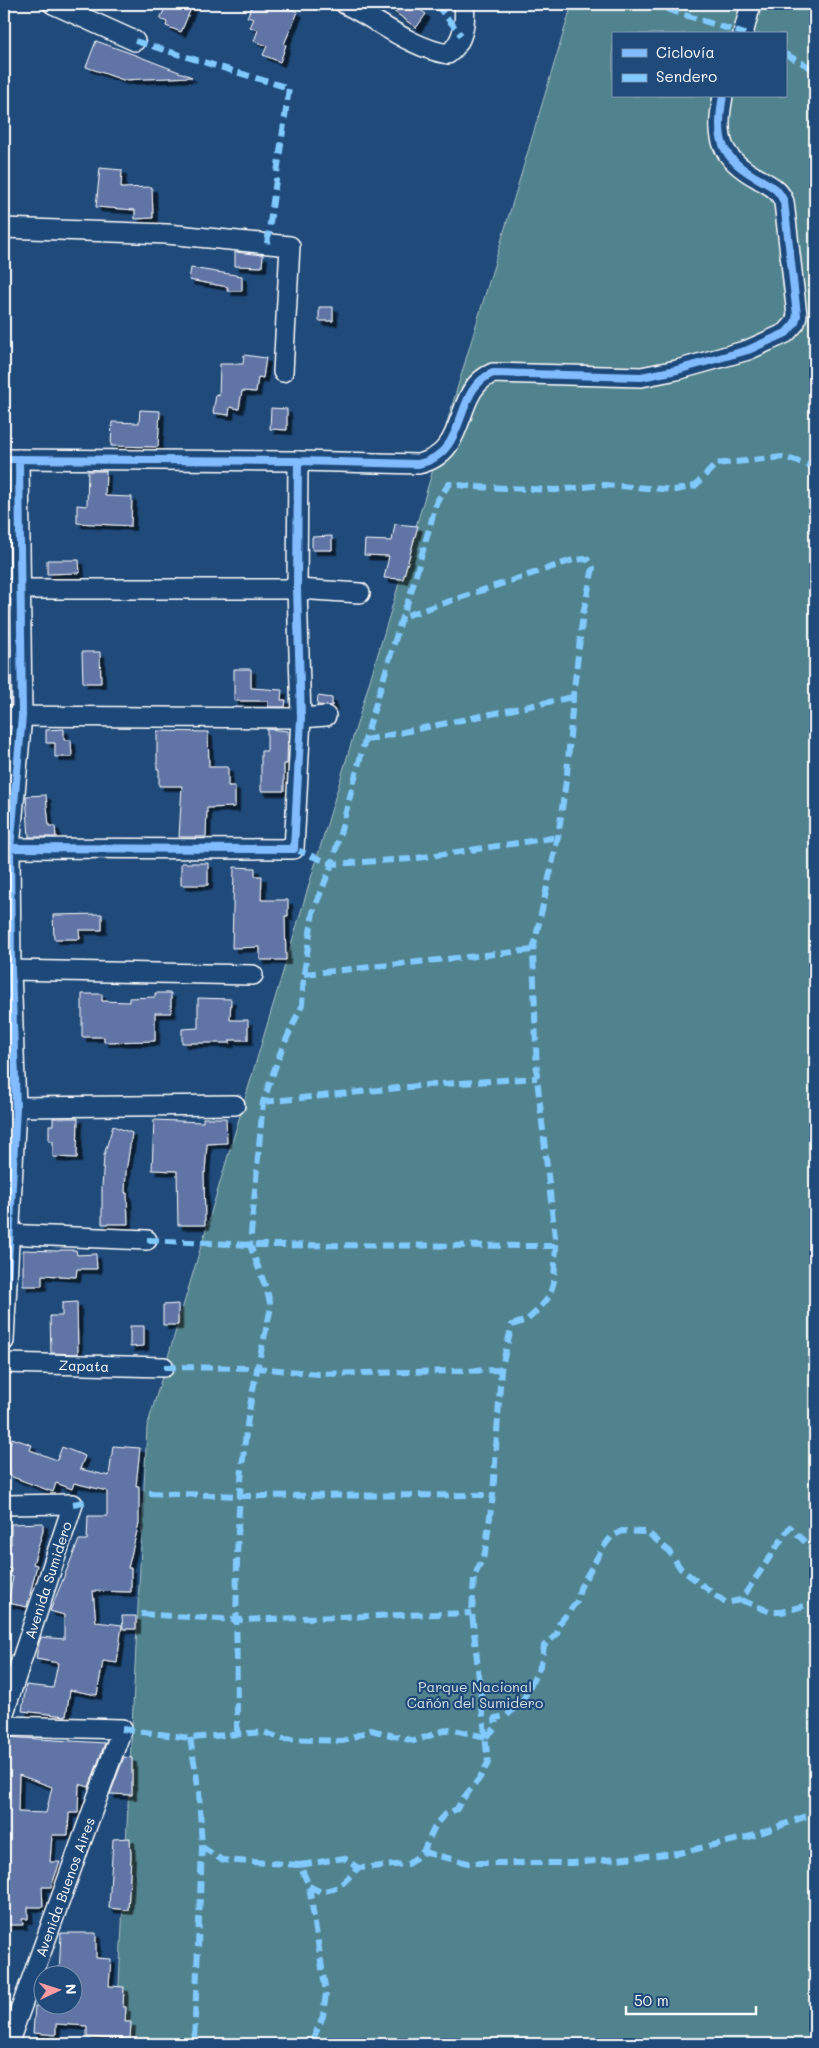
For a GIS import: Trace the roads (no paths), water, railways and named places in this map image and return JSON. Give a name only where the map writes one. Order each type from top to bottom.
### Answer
[{"type":"street","points":[[53,4],[135,41]]},
{"type":"street","points":[[344,4],[418,45],[448,54],[456,48],[460,41],[465,23],[464,4]]},
{"type":"street","points":[[744,32],[751,4]]},
{"type":"street","points":[[4,1341],[7,1234],[16,1107],[7,848],[13,716],[12,459],[298,461],[418,464],[430,462],[442,454],[450,443],[478,382],[494,373],[641,377],[677,370],[748,350],[786,333],[792,328],[797,315],[784,202],[776,189],[742,170],[727,155],[720,136],[720,113],[723,98]]},
{"type":"street","points":[[4,228],[167,234],[290,246],[283,372]]},
{"type":"street","points":[[7,848],[294,849],[301,718],[297,590],[298,461]]},
{"type":"street","points":[[12,589],[297,590],[360,593]]},
{"type":"street","points":[[13,716],[301,718],[326,716]]},
{"type":"street","points":[[11,970],[253,975]]},
{"type":"street","points":[[16,1107],[236,1105]]},
{"type":"street","points":[[7,1234],[147,1240]]},
{"type":"street","name":"Zapata","points":[[4,1363],[164,1368]]},
{"type":"street","name":"Avenida Sumidero","points":[[4,1505],[73,1504],[4,1713]]},
{"type":"street","name":"Avenida Buenos Aires","points":[[4,1726],[122,1729],[8,2044]]},
{"type":"park label","name":"Parque Nacional Cañón del Sumidero","points":[[475,1694]]}]
